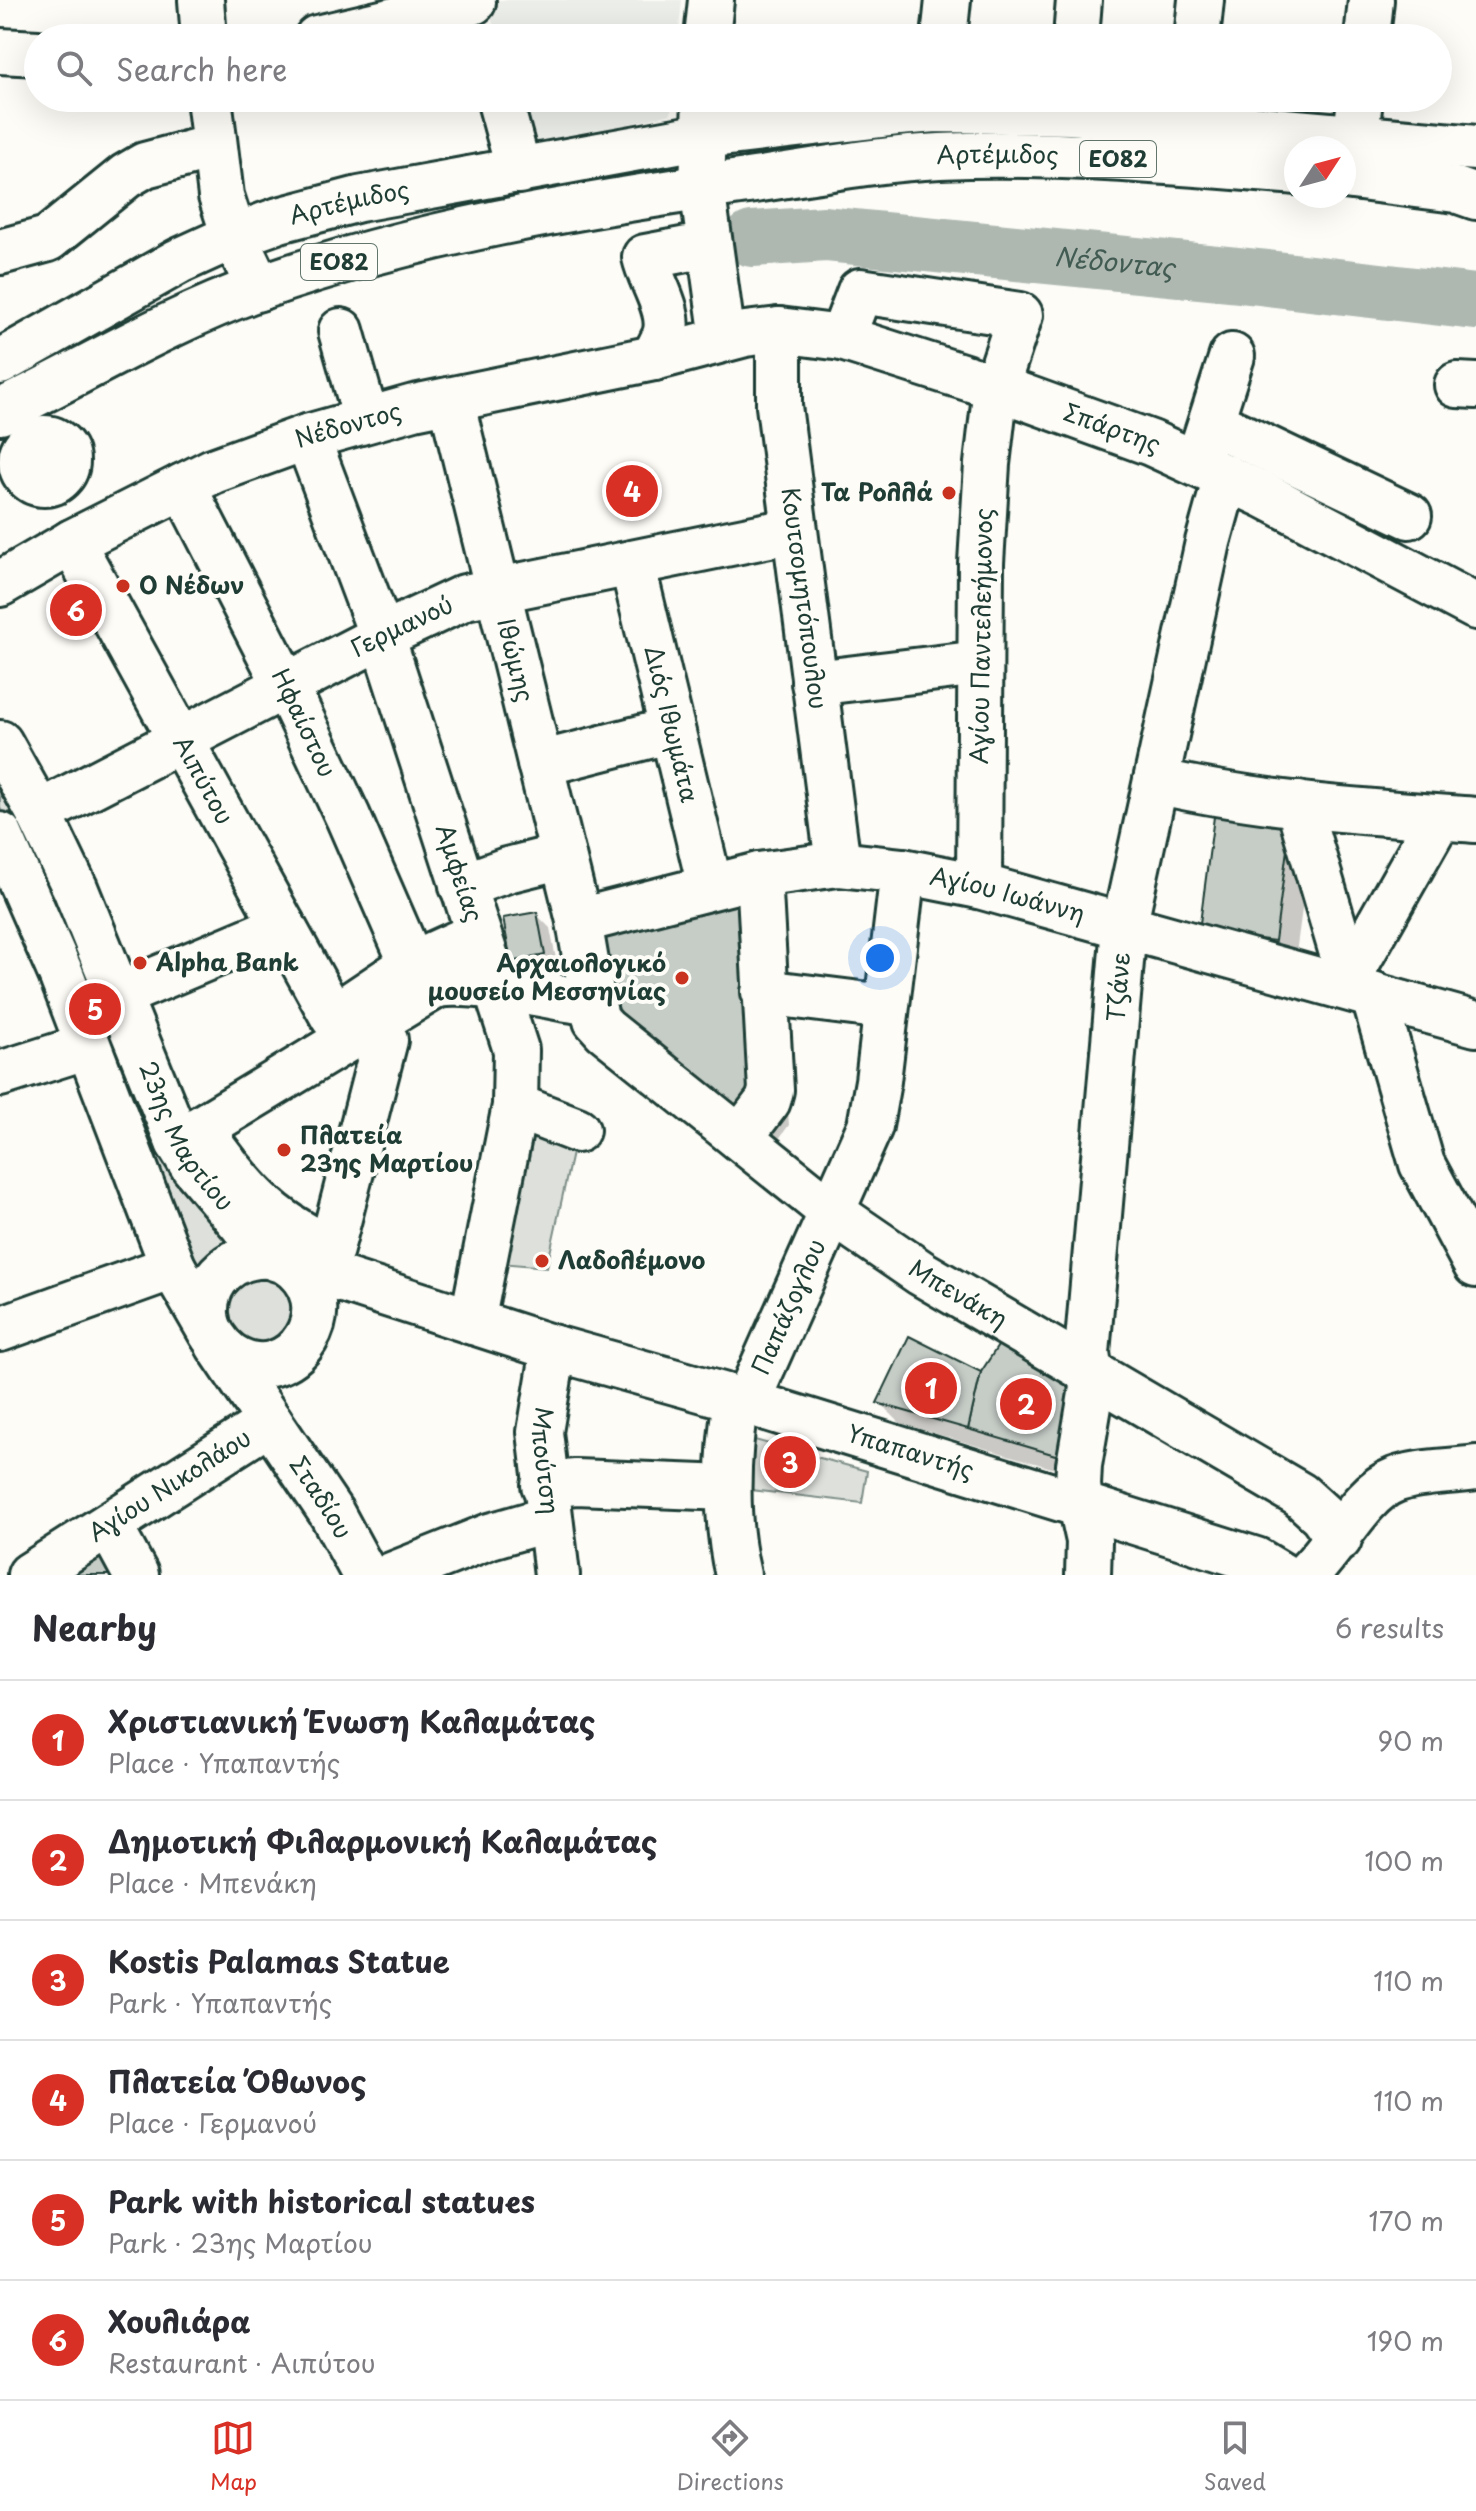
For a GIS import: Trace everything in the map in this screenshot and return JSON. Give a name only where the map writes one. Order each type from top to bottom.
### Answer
[{"type":"street","points":[[201,0],[203,24]]},
{"type":"street","points":[[708,24],[711,0]]},
{"type":"street","points":[[945,24],[948,0]]},
{"type":"street","points":[[1077,24],[1079,0]]},
{"type":"street","points":[[1198,24],[1201,0]]},
{"type":"street","points":[[1368,24],[1371,0]]},
{"type":"street","points":[[406,24],[476,13]]},
{"type":"street","points":[[0,51],[24,52]]},
{"type":"street","points":[[210,112],[221,196],[234,236],[259,288]]},
{"type":"street","points":[[503,112],[519,171]]},
{"type":"street","name":"Αρτέμιδος","points":[[0,362],[179,261],[234,236],[291,217],[359,199],[519,171],[704,117],[823,120],[880,112]]},
{"type":"street","name":"Αρτέμιδος","points":[[1202,112],[1347,136]]},
{"type":"street","points":[[704,117],[702,187],[723,339]]},
{"type":"street","name":"Αρτέμιδος","points":[[1356,137],[1476,148]]},
{"type":"street","name":"Αρτέμιδος","points":[[1356,139],[1456,190],[1476,197]]},
{"type":"street","points":[[0,252],[48,239],[126,176],[145,165],[213,147]]},
{"type":"street","name":"Αρτέμιδος","points":[[0,412],[166,329],[259,288],[330,265],[564,209],[865,163],[939,156],[1067,156],[1284,171]]},
{"type":"street","points":[[654,358],[665,336],[667,316],[663,301],[650,278],[645,257],[708,245]]},
{"type":"street","name":"Αγίου Παντελεήμονος","points":[[842,338],[860,291],[1020,315],[996,387],[987,464],[982,544],[979,886]]},
{"type":"street","name":"Σπάρτης","points":[[723,339],[779,330],[842,338],[996,387],[1212,470],[1474,600]]},
{"type":"street","name":"Κουτσομητόπουλου","points":[[779,330],[779,406],[838,864]]},
{"type":"street","points":[[341,331],[366,419]]},
{"type":"street","name":"Νέδοντος","points":[[4,580],[213,471],[307,437],[366,419],[530,386],[723,339]]},
{"type":"street","name":"Τζάνε","points":[[1088,1575],[1089,1541],[1081,1505],[1079,1465],[1092,1388],[1087,1353],[1124,927],[1208,542],[1211,422],[1232,356]]},
{"type":"street","name":"Ιθώμης","points":[[451,400],[579,921],[594,1011]]},
{"type":"street","points":[[1211,422],[1409,516]]},
{"type":"street","name":"Αμφείας","points":[[307,437],[382,636],[516,1050],[515,1106],[472,1322]]},
{"type":"street","points":[[1321,525],[1338,482]]},
{"type":"street","name":"Αιπύτου","points":[[43,484],[283,926],[357,1012]]},
{"type":"street","name":"Ηφαίστου","points":[[183,486],[286,686],[412,964]]},
{"type":"street","name":"Γερμανού","points":[[39,813],[382,636],[465,597],[794,530]]},
{"type":"street","name":"Διός Ιθωμάτα","points":[[632,563],[710,886]]},
{"type":"street","points":[[814,683],[980,663]]},
{"type":"street","points":[[540,764],[672,730]]},
{"type":"street","name":"23ης Μαρτίου","points":[[0,743],[39,813],[75,888],[119,995],[189,1135],[193,1166],[277,1258]]},
{"type":"street","points":[[1156,781],[1203,792],[1298,804],[1457,819],[1357,986]]},
{"type":"street","points":[[1298,804],[1357,986],[1422,1164],[1476,1265]]},
{"type":"street","name":"23ης Μαρτίου","points":[[0,835],[56,962],[173,1267],[215,1340],[270,1422]]},
{"type":"street","points":[[462,886],[507,870],[563,856]]},
{"type":"street","name":"Αγίου Ιωάννη","points":[[579,921],[759,875],[838,864],[903,871],[979,886],[1124,927],[1357,986],[1476,1024]]},
{"type":"street","name":"Παπάζογλου","points":[[738,1575],[730,1533],[728,1488],[741,1400],[870,1126],[877,1093],[903,871]]},
{"type":"street","points":[[740,1138],[768,1101],[771,1090],[759,875]]},
{"type":"street","points":[[119,995],[283,926]]},
{"type":"street","points":[[357,1012],[385,1040],[331,1249],[301,1235],[272,1216],[189,1135],[357,1012],[412,964],[478,934]]},
{"type":"street","points":[[357,1012],[447,984],[498,988],[594,1011]]},
{"type":"street","points":[[764,992],[885,1007]]},
{"type":"street","name":"Μπενάκη","points":[[594,1011],[605,1030],[832,1212],[921,1273],[1300,1495],[1322,1515],[1339,1539]]},
{"type":"street","points":[[0,1074],[88,1046]]},
{"type":"street","points":[[515,1106],[577,1130]]},
{"type":"street","points":[[270,1422],[272,1390],[304,1343],[313,1324],[314,1299],[304,1277],[277,1258],[251,1256],[235,1261],[215,1279],[208,1294],[206,1312],[215,1340],[237,1359],[262,1364],[278,1362],[304,1343],[338,1320],[398,1297]]},
{"type":"street","name":"Υπαπαντής","points":[[277,1258],[554,1348],[741,1400],[1256,1560],[1281,1575]]},
{"type":"street","points":[[0,1329],[173,1267]]},
{"type":"street","name":"Μπούτση","points":[[554,1348],[540,1432],[557,1575]]},
{"type":"street","name":"Αγίου Νικολάου","points":[[30,1575],[270,1422]]},
{"type":"street","name":"Σταδίου","points":[[270,1422],[332,1514],[365,1575]]},
{"type":"street","points":[[1306,1575],[1339,1539],[1364,1502],[1390,1482],[1399,1478],[1476,1468]]},
{"type":"street","points":[[392,1575],[457,1562],[490,1536],[576,1482],[728,1488]]},
{"type":"street","points":[[109,1525],[136,1575]]},
{"type":"shaded area","points":[[486,0],[682,0],[679,24],[493,24]]},
{"type":"shaded area","points":[[518,112],[671,112],[671,114],[529,147]]},
{"type":"shaded area","points":[[0,781],[16,806],[77,947],[151,1139],[194,1205],[238,1249],[197,1268],[39,891],[0,808]]},
{"type":"shaded area","points":[[515,1106],[577,1130],[547,1267],[488,1262]]},
{"type":"shaded area","points":[[261,1277],[284,1287],[294,1310],[284,1333],[261,1343],[238,1333],[228,1310],[238,1287]]},
{"type":"shaded area","points":[[744,1437],[867,1471],[862,1503],[742,1489]]},
{"type":"building","points":[[1215,809],[1291,819],[1275,941],[1199,931]]},
{"type":"building","name":"Αρχαιολογικό μουσείο Μεσσηνίας","points":[[736,898],[749,907],[762,1097],[744,1121],[622,1024],[600,931]]},
{"type":"building","points":[[537,912],[545,955],[511,962],[503,918]]},
{"type":"building","points":[[1005,1335],[1085,1378],[1062,1457],[968,1429],[981,1372]]},
{"type":"building","points":[[909,1336],[981,1372],[968,1429],[877,1403]]},
{"type":"building","points":[[114,1548],[129,1575],[73,1575],[72,1573]]},
{"type":"waterway","name":"Νέδoντας","points":[[752,239],[825,234],[1476,302]]},
{"type":"place","name":"Πλατεία Όθωνος","points":[[632,491]]},
{"type":"place","name":"Τα Ρολλά","points":[[949,493]]},
{"type":"place","name":"Ο Νέδων","points":[[123,586]]},
{"type":"place","name":"Χουλιάρα","points":[[76,610]]},
{"type":"place","name":"Alpha Bank","points":[[140,963]]},
{"type":"place","name":"Αρχαιολογικό μουσείο Μεσσηνίας","points":[[682,978]]},
{"type":"place","name":"Park with historical statues","points":[[95,1009]]},
{"type":"place","name":"Πλατεία 23ης Μαρτίου","points":[[284,1150]]},
{"type":"place","name":"Λαδολέμονο","points":[[542,1261]]},
{"type":"place","name":"Χριστιανική Ένωση Καλαμάτας","points":[[931,1388]]},
{"type":"place","name":"Δημοτική Φιλαρμονική Καλαμάτας","points":[[1026,1404]]},
{"type":"place","name":"Kostis Palamas Statue","points":[[790,1462]]}]
